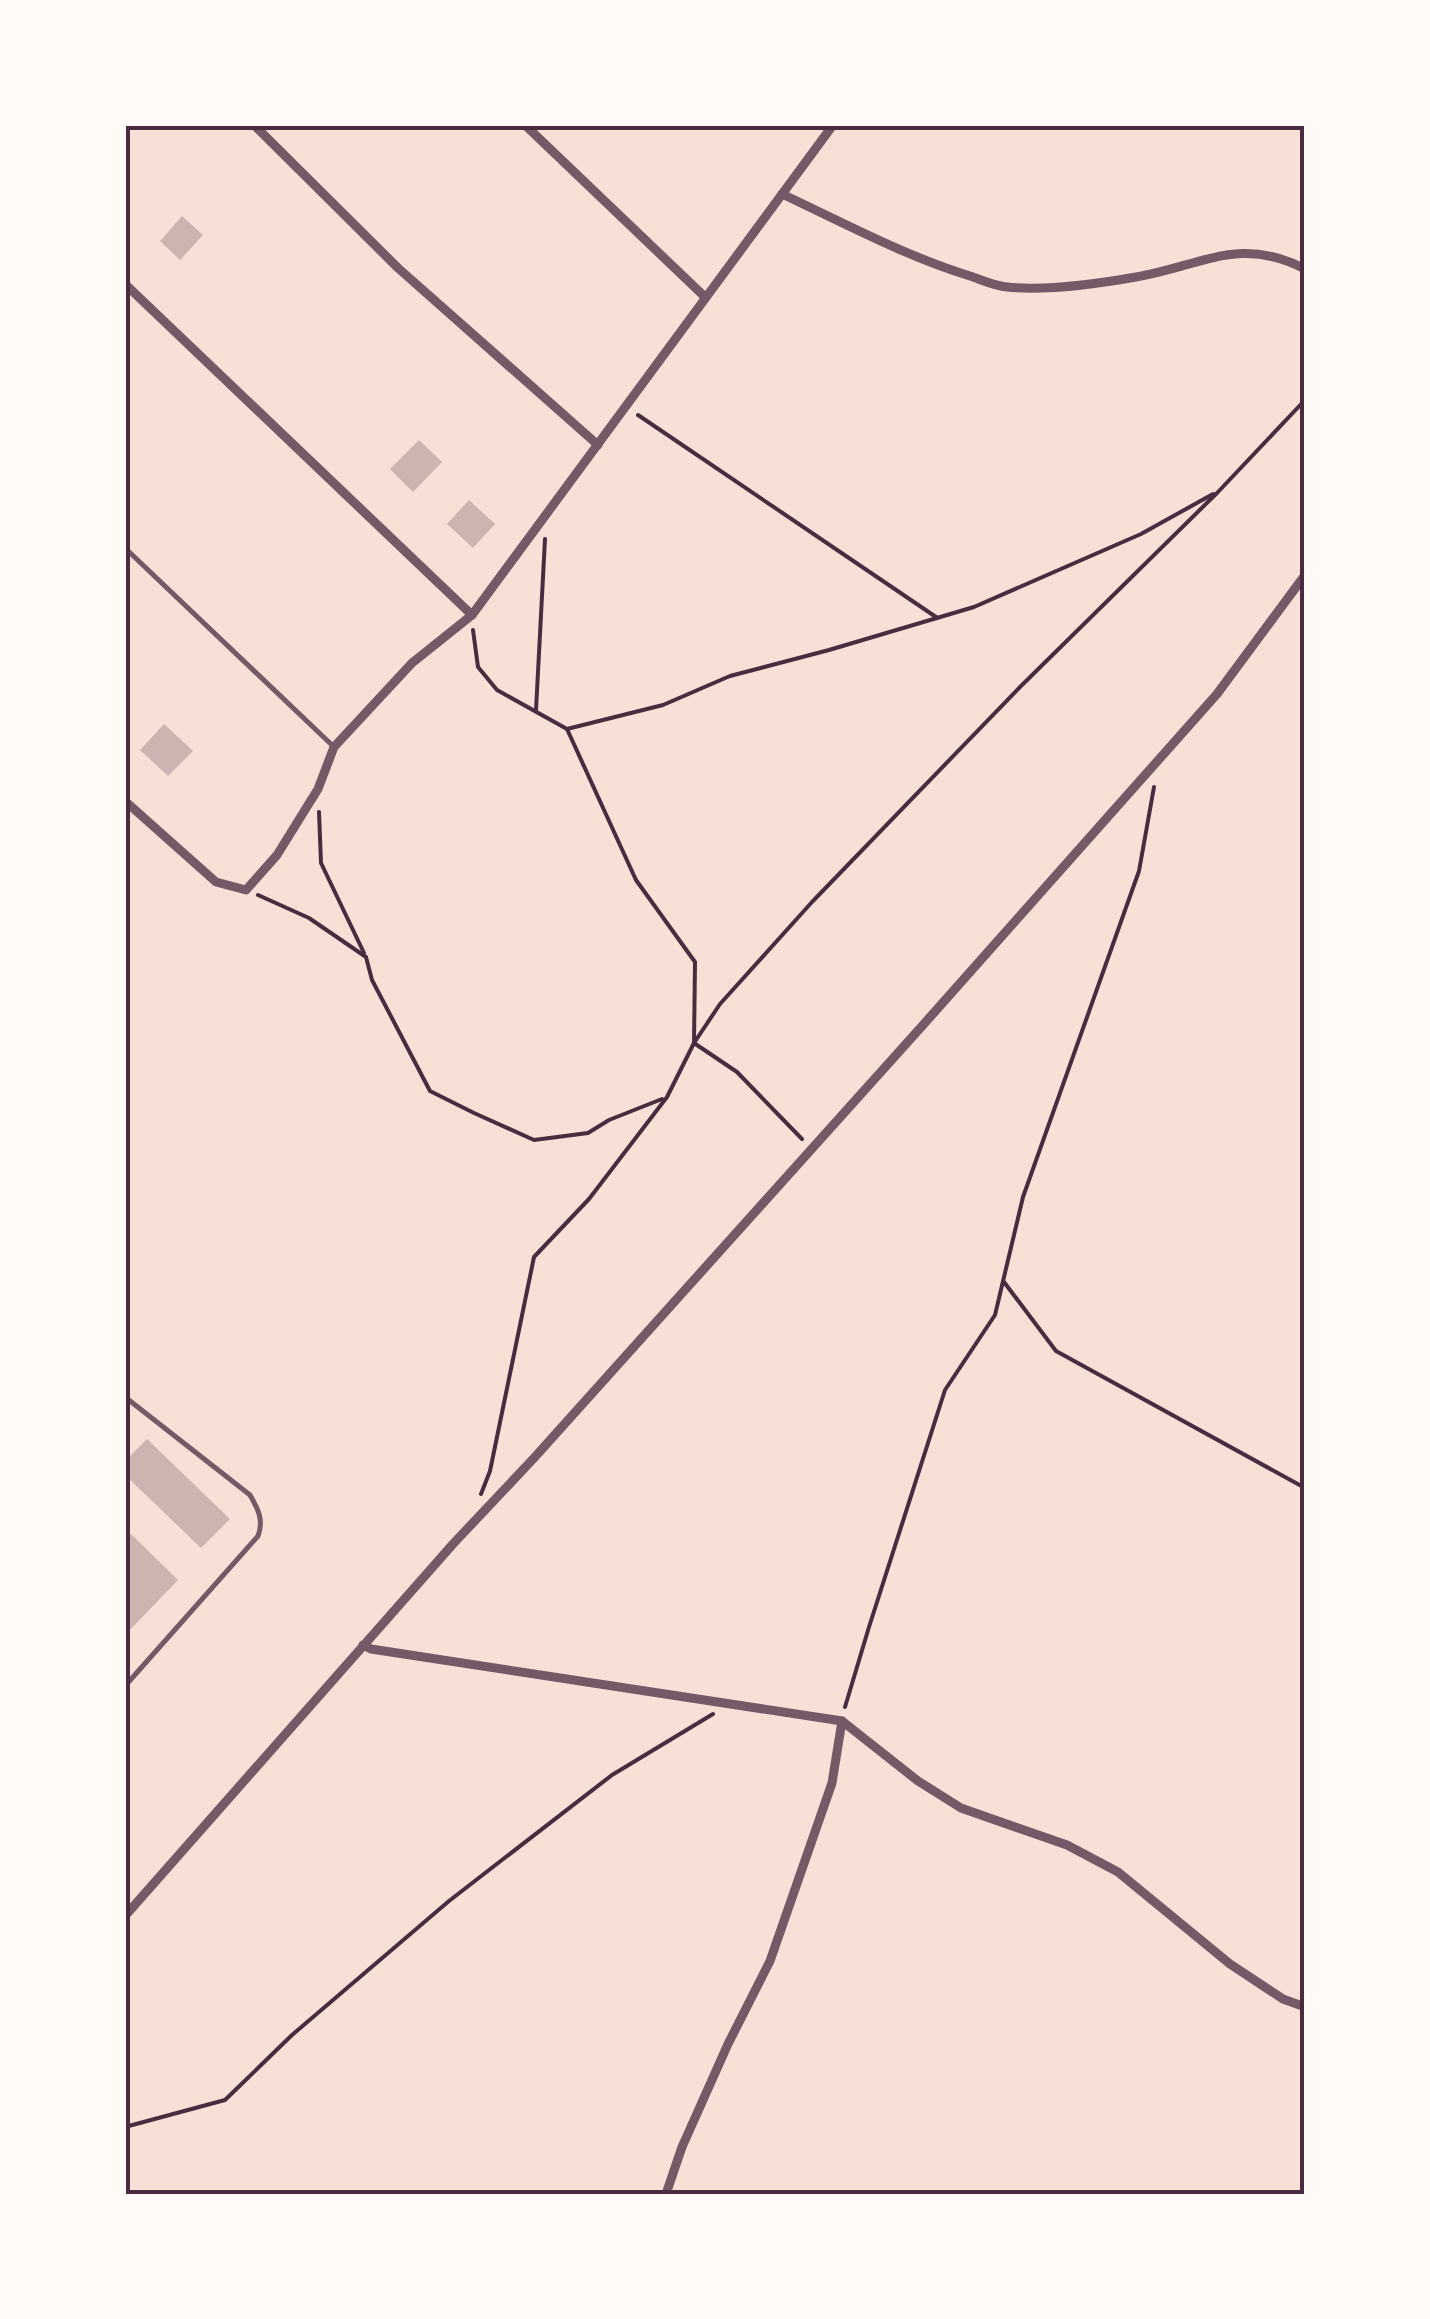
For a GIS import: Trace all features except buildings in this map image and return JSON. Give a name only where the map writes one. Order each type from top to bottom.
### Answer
[{"type":"street","points":[[254,125],[398,268],[598,445]]},
{"type":"street","points":[[525,125],[705,296]]},
{"type":"street","points":[[125,801],[216,882],[246,890],[276,855],[318,789],[334,747],[412,663],[472,616],[833,125]]},
{"type":"street","points":[[782,194],[930,264],[1005,287],[1060,286],[1137,277],[1220,256],[1255,253],[1282,257],[1305,269]]},
{"type":"street","points":[[125,284],[472,616]]},
{"type":"street","points":[[125,1916],[363,1645],[1217,694],[1305,575]]},
{"type":"street","points":[[363,1645],[371,1650],[842,1721],[918,1781],[961,1808],[1067,1845],[1118,1872],[1230,1964],[1284,1999],[1305,2007]]},
{"type":"street","points":[[666,2194],[682,2147],[770,1961],[832,1784],[842,1721]]},
{"type":"lane","points":[[125,548],[334,747]]},
{"type":"lane","points":[[125,1397],[250,1494],[259,1510],[261,1528],[125,1686]]},
{"type":"path","points":[[490,1471],[534,1257],[589,1199],[667,1097],[694,1043],[720,1004],[812,902],[1020,687],[1218,492],[1305,400]]},
{"type":"path","points":[[626,407],[938,618]]},
{"type":"path","points":[[567,729],[663,705],[730,676],[974,607],[1141,534],[1218,492]]},
{"type":"path","points":[[536,712],[546,514]]},
{"type":"path","points":[[472,616],[478,667],[498,690],[567,729],[636,880],[695,962],[694,1043]]},
{"type":"path","points":[[842,1721],[868,1627],[945,1390],[994,1315],[1023,1197],[1139,871],[1160,758]]},
{"type":"path","points":[[318,789],[321,863],[366,957],[372,980],[430,1091],[534,1140],[588,1133],[609,1120],[667,1097]]},
{"type":"path","points":[[246,890],[309,918],[366,957]]},
{"type":"path","points":[[694,1043],[737,1072],[811,1149]]},
{"type":"path","points":[[1003,1281],[1056,1352],[1305,1488]]},
{"type":"path","points":[[125,2127],[225,2100],[292,2036],[448,1901],[612,1775],[730,1704]]}]
